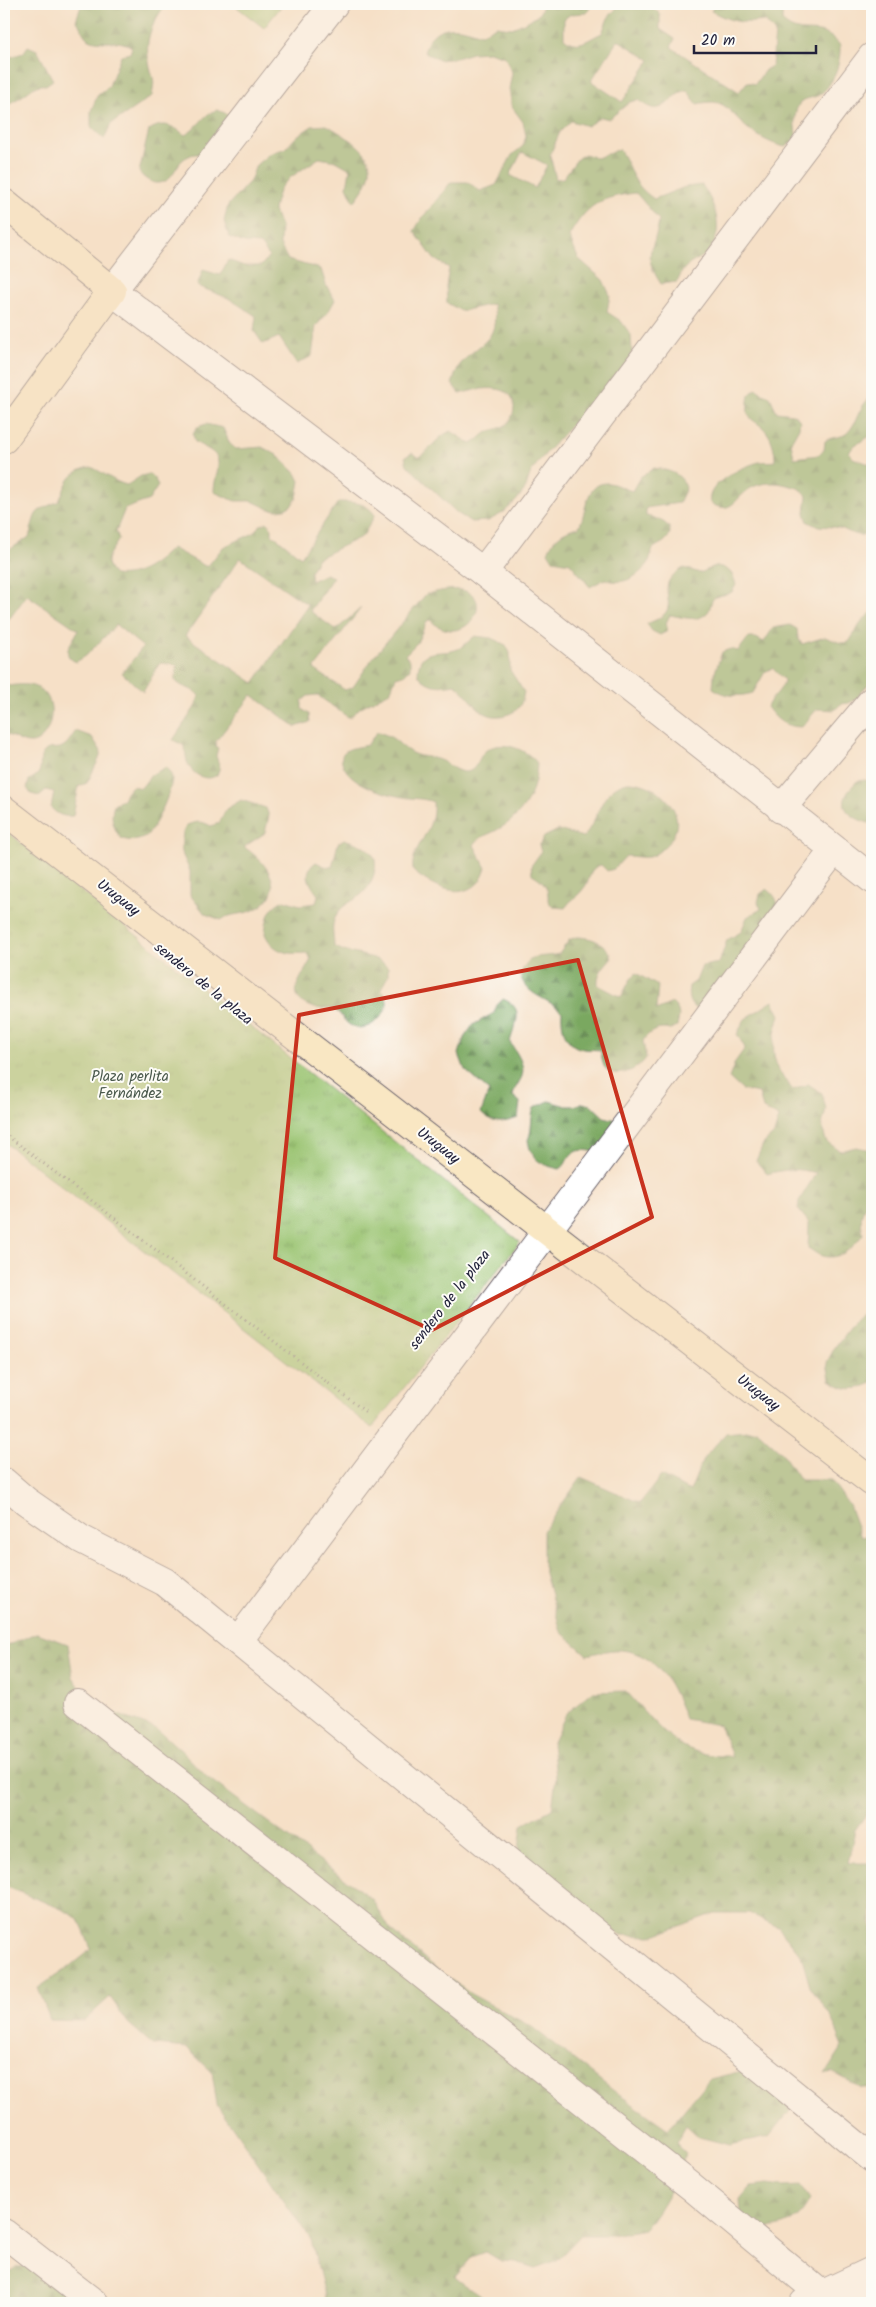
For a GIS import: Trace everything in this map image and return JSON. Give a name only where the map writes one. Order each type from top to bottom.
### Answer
[{"type":"main road","points":[[4,203],[112,290],[4,439]]},
{"type":"main road","name":"Uruguay","points":[[4,810],[872,1482]]},
{"type":"street","points":[[334,4],[112,290],[483,572],[872,879]]},
{"type":"street","points":[[483,572],[872,56]]},
{"type":"street","points":[[781,809],[872,701]]},
{"type":"street","points":[[238,1641],[834,850]]},
{"type":"street","points":[[4,1482],[26,1501],[81,1539],[165,1582],[872,2158]]},
{"type":"street","points":[[78,1703],[692,2187],[822,2294],[864,2303]]},
{"type":"street","points":[[4,2233],[94,2303]]},
{"type":"street","points":[[822,2294],[872,2271]]},
{"type":"path","points":[[4,1133],[373,1418]]},
{"type":"highlighted area","points":[[578,960],[652,1217],[432,1330],[275,1258],[299,1015]]},
{"type":"green space","points":[[80,4],[166,4],[157,17],[149,38],[148,54],[154,81],[152,96],[111,124],[104,139],[91,127],[91,111],[97,96],[109,86],[121,55],[130,53],[132,47],[127,44],[91,40],[86,37],[76,20]]},
{"type":"green space","points":[[233,4],[283,4],[264,28]]},
{"type":"green space","points":[[544,4],[592,4],[587,13],[571,14],[564,19],[564,38],[578,43],[602,33],[608,18],[620,4],[653,4],[651,6],[660,14],[660,29],[675,39],[671,47],[739,92],[747,82],[755,84],[765,70],[772,66],[775,33],[765,21],[737,21],[718,15],[711,11],[715,4],[783,4],[782,21],[796,30],[817,32],[832,38],[840,45],[839,59],[836,73],[824,91],[798,105],[795,119],[797,137],[785,147],[770,142],[747,128],[723,105],[713,102],[697,104],[687,90],[661,107],[652,108],[638,100],[630,102],[609,119],[601,117],[587,126],[571,121],[560,132],[550,155],[556,179],[563,178],[578,158],[585,154],[597,158],[619,149],[636,182],[654,199],[685,187],[702,185],[714,207],[717,223],[716,239],[706,254],[684,269],[677,282],[661,284],[651,265],[650,258],[659,220],[636,193],[604,200],[589,209],[582,216],[569,236],[578,258],[603,280],[610,295],[607,312],[621,321],[631,335],[632,351],[629,368],[590,418],[573,423],[540,460],[531,472],[526,488],[516,501],[503,513],[488,521],[471,522],[457,513],[407,465],[405,457],[412,453],[419,457],[442,436],[451,431],[471,444],[486,433],[503,427],[508,423],[514,410],[514,405],[512,397],[507,392],[483,389],[460,394],[452,384],[459,366],[491,334],[495,317],[493,304],[461,311],[447,303],[446,286],[449,268],[434,259],[414,231],[451,182],[468,182],[480,191],[496,185],[512,155],[523,146],[526,136],[523,122],[512,107],[509,89],[512,73],[505,57],[489,52],[472,53],[456,58],[439,60],[424,52],[430,38],[442,29],[462,28],[481,34],[496,26],[512,28],[539,14]],"holes":[[[618,40],[650,60],[622,102],[591,81]],[[522,152],[547,165],[535,188],[510,175]]]},
{"type":"green space","points":[[28,46],[37,50],[53,80],[46,85],[35,87],[11,103],[4,111],[4,59],[23,53]]},
{"type":"green space","points":[[217,110],[231,118],[212,156],[197,154],[186,158],[180,162],[171,176],[163,182],[154,183],[142,176],[139,172],[149,130],[154,127],[167,125],[185,135],[208,115]]},
{"type":"green space","points":[[327,125],[351,141],[367,156],[370,165],[369,176],[364,188],[354,202],[347,187],[350,169],[336,161],[319,158],[291,177],[280,188],[274,211],[281,227],[280,245],[288,260],[321,269],[326,285],[335,300],[327,314],[316,326],[312,356],[297,364],[279,337],[263,344],[254,331],[256,316],[228,298],[197,286],[203,270],[220,275],[228,260],[244,266],[261,266],[269,256],[260,244],[244,243],[229,237],[224,221],[228,205],[250,181],[256,165],[269,154],[286,148],[297,136],[312,126]]},
{"type":"green space","points":[[756,389],[770,397],[777,412],[793,414],[800,420],[799,428],[791,442],[794,458],[818,455],[824,450],[825,441],[847,433],[863,405],[872,396],[872,435],[855,445],[849,452],[853,458],[872,465],[872,530],[863,535],[857,535],[834,527],[820,526],[808,522],[805,513],[807,496],[798,488],[783,484],[766,483],[757,485],[734,503],[724,508],[710,503],[713,489],[727,476],[752,464],[775,461],[770,437],[749,416],[749,395]]},
{"type":"green space","points":[[206,424],[223,428],[230,444],[236,449],[262,447],[277,455],[296,473],[300,481],[297,498],[292,505],[285,509],[269,509],[252,501],[235,501],[214,492],[218,460],[212,452],[195,442],[193,434],[197,427]]},
{"type":"green space","points":[[91,467],[127,485],[141,476],[149,474],[155,479],[158,486],[149,500],[125,509],[116,531],[119,539],[107,561],[107,565],[114,575],[139,572],[160,559],[172,548],[207,567],[223,547],[254,533],[259,526],[267,522],[272,528],[272,534],[301,557],[338,502],[354,503],[368,507],[375,515],[363,536],[318,558],[310,572],[311,581],[326,574],[333,577],[310,611],[336,630],[361,608],[314,669],[345,690],[353,687],[372,659],[426,594],[461,590],[472,594],[477,602],[477,611],[465,627],[455,630],[443,628],[430,620],[427,621],[417,643],[405,655],[410,661],[410,669],[404,675],[396,677],[390,692],[361,707],[349,718],[317,695],[308,696],[302,701],[302,709],[309,714],[310,722],[296,727],[252,695],[216,741],[215,746],[218,748],[216,756],[220,767],[217,775],[210,778],[202,777],[191,770],[183,745],[173,740],[195,707],[199,696],[175,680],[177,665],[160,663],[143,692],[122,673],[143,647],[116,625],[86,656],[76,662],[68,655],[68,651],[78,630],[27,595],[4,623],[4,605],[8,603],[4,594],[4,544],[9,550],[29,537],[37,513],[59,501],[73,475]],"holes":[[[240,558],[308,605],[254,683],[185,636]]]},
{"type":"green space","points":[[654,468],[674,473],[681,479],[686,488],[679,503],[646,508],[646,516],[666,524],[670,531],[665,541],[653,549],[648,564],[639,573],[634,577],[618,582],[605,579],[590,587],[570,563],[553,560],[548,552],[550,547],[560,535],[579,527],[588,498],[595,487],[609,483],[632,491],[640,477]]},
{"type":"green space","points":[[715,566],[727,569],[733,577],[736,585],[732,592],[714,598],[708,612],[700,617],[690,618],[670,615],[666,623],[668,631],[660,635],[652,631],[647,624],[666,612],[668,606],[667,587],[674,574],[684,568],[700,573]]},
{"type":"green space","points":[[872,612],[872,681],[857,699],[841,704],[835,710],[817,709],[802,727],[791,726],[782,722],[767,707],[781,688],[784,680],[772,668],[765,672],[753,693],[732,695],[722,693],[713,688],[714,675],[722,652],[730,649],[738,651],[748,638],[756,638],[764,642],[773,628],[790,625],[797,629],[798,638],[802,644],[825,637],[841,643],[849,642],[862,621]]},
{"type":"green space","points":[[475,636],[491,638],[506,645],[510,653],[510,670],[524,692],[520,706],[509,714],[491,716],[484,713],[455,684],[444,686],[430,684],[418,675],[421,660],[425,656],[458,649]]},
{"type":"green space","points":[[4,681],[10,686],[29,685],[42,690],[49,700],[51,711],[50,723],[45,734],[38,741],[26,743],[7,735],[4,737]]},
{"type":"green space","points":[[76,731],[92,737],[101,751],[87,783],[79,786],[73,816],[63,816],[51,808],[54,792],[46,790],[39,796],[31,794],[27,788],[29,780],[35,777],[40,770],[41,758],[45,751],[63,747]]},
{"type":"green space","points":[[377,732],[393,738],[412,753],[438,759],[463,772],[472,770],[483,753],[489,748],[504,745],[519,749],[537,763],[534,785],[526,804],[512,820],[480,838],[474,845],[486,868],[481,880],[473,887],[464,890],[442,888],[421,878],[413,871],[415,854],[431,822],[433,802],[395,796],[378,791],[360,783],[347,772],[343,765],[342,755],[349,749],[367,745]]},
{"type":"green space","points":[[166,767],[172,777],[166,800],[158,819],[149,833],[142,839],[134,841],[122,839],[116,831],[112,817],[115,803],[123,800],[132,786],[141,788],[151,775]]},
{"type":"green space","points":[[865,780],[872,782],[872,824],[855,818],[846,809],[845,803],[850,789],[857,781]]},
{"type":"green space","points":[[627,782],[639,783],[651,788],[670,803],[675,813],[677,824],[674,835],[663,848],[652,856],[626,856],[614,869],[607,871],[601,865],[597,867],[592,871],[582,891],[565,908],[553,907],[548,901],[548,892],[545,885],[532,874],[531,866],[541,852],[539,845],[544,837],[558,830],[583,837],[589,830],[605,798],[611,791]]},
{"type":"green space","points":[[241,800],[266,808],[269,816],[265,833],[244,847],[253,853],[267,869],[273,886],[271,895],[265,903],[254,910],[229,916],[221,920],[205,914],[190,895],[190,871],[181,848],[183,832],[187,825],[194,823],[202,822],[211,826],[219,823],[226,809]]},
{"type":"green space","name":"Plaza perlita Fernández","points":[[4,829],[520,1242],[372,1428],[4,1142]]},
{"type":"green space","points":[[344,839],[369,850],[373,854],[376,866],[366,890],[342,908],[336,916],[333,927],[334,946],[348,952],[376,959],[388,967],[388,976],[381,989],[387,999],[385,1010],[375,1023],[360,1028],[350,1025],[333,1009],[314,1008],[298,999],[296,993],[297,986],[311,959],[306,953],[287,953],[282,951],[272,945],[265,934],[269,914],[279,903],[284,900],[300,905],[316,903],[318,895],[308,878],[309,870],[316,862],[332,867],[338,843]]},
{"type":"green space","points":[[767,889],[775,898],[778,910],[701,1012],[690,1002],[688,995],[689,986],[696,981],[702,966],[719,963],[727,940],[741,932],[747,917],[761,909],[758,902],[760,894]]},
{"type":"green space","points":[[576,937],[597,941],[606,948],[612,957],[600,973],[598,985],[621,997],[636,973],[658,986],[656,1010],[672,1003],[678,1010],[677,1026],[670,1030],[651,1032],[643,1041],[646,1058],[633,1070],[620,1073],[608,1071],[604,1066],[600,1050],[584,1049],[572,1044],[568,1040],[562,1024],[562,1012],[528,988],[520,975],[527,962],[531,959],[559,954],[569,940]]},
{"type":"green space","points":[[503,999],[515,1008],[517,1013],[516,1024],[510,1042],[519,1056],[523,1072],[513,1096],[520,1102],[518,1118],[498,1122],[490,1120],[481,1113],[489,1091],[465,1070],[459,1054],[464,1038],[473,1025],[494,1013],[497,1005]]},
{"type":"green space","points":[[773,1001],[780,1015],[775,1037],[774,1055],[785,1081],[793,1090],[808,1084],[822,1093],[826,1109],[822,1125],[826,1141],[840,1151],[856,1147],[872,1150],[872,1198],[865,1206],[862,1214],[863,1234],[851,1248],[841,1255],[829,1257],[820,1255],[808,1248],[809,1223],[798,1209],[799,1201],[816,1173],[792,1170],[767,1174],[756,1161],[763,1144],[774,1134],[779,1117],[763,1109],[759,1093],[742,1090],[729,1078],[735,1062],[745,1048],[737,1034],[745,1019]]},
{"type":"green space","points":[[549,1101],[566,1106],[583,1103],[591,1105],[604,1117],[621,1121],[601,1153],[584,1150],[576,1151],[560,1169],[542,1163],[534,1157],[529,1147],[528,1140],[534,1108]]},
{"type":"green space","points":[[872,1305],[872,1383],[850,1389],[846,1388],[830,1380],[827,1362],[835,1347],[855,1320]]},
{"type":"green space","points":[[757,1430],[782,1453],[800,1480],[831,1480],[849,1505],[861,1537],[872,1535],[872,1806],[855,1830],[848,1863],[872,1863],[872,2088],[862,2088],[832,2072],[825,2074],[843,2046],[830,2015],[810,1987],[801,1955],[778,1927],[749,1913],[715,1913],[652,1936],[619,1935],[518,1858],[522,1825],[552,1809],[556,1777],[552,1744],[566,1714],[592,1692],[626,1691],[660,1728],[683,1746],[697,1752],[732,1756],[719,1725],[685,1719],[663,1674],[646,1658],[621,1650],[587,1655],[561,1632],[543,1566],[543,1531],[581,1477],[640,1503],[661,1476],[690,1491],[703,1459],[726,1433]]},
{"type":"green space","points":[[37,1633],[68,1644],[73,1677],[92,1705],[157,1729],[207,1777],[372,1899],[390,1929],[443,1974],[471,1994],[532,2027],[614,2091],[668,2129],[710,2079],[742,2071],[773,2082],[790,2111],[769,2137],[730,2145],[699,2137],[686,2125],[676,2143],[686,2153],[682,2164],[664,2202],[645,2229],[612,2235],[581,2235],[557,2260],[535,2268],[516,2262],[501,2261],[486,2252],[472,2257],[455,2277],[489,2303],[325,2303],[324,2291],[311,2240],[217,2105],[212,2072],[187,2048],[153,2045],[128,2023],[110,1997],[84,2021],[50,2020],[38,1988],[91,1949],[80,1923],[73,1916],[55,1906],[4,1885],[4,1657],[6,1646]]},
{"type":"green space","points":[[768,2184],[800,2185],[810,2199],[794,2220],[781,2226],[755,2229],[741,2216],[740,2199],[751,2186]]},
{"type":"green space","points":[[31,2264],[61,2276],[63,2303],[4,2303],[4,2275],[15,2268]]}]
